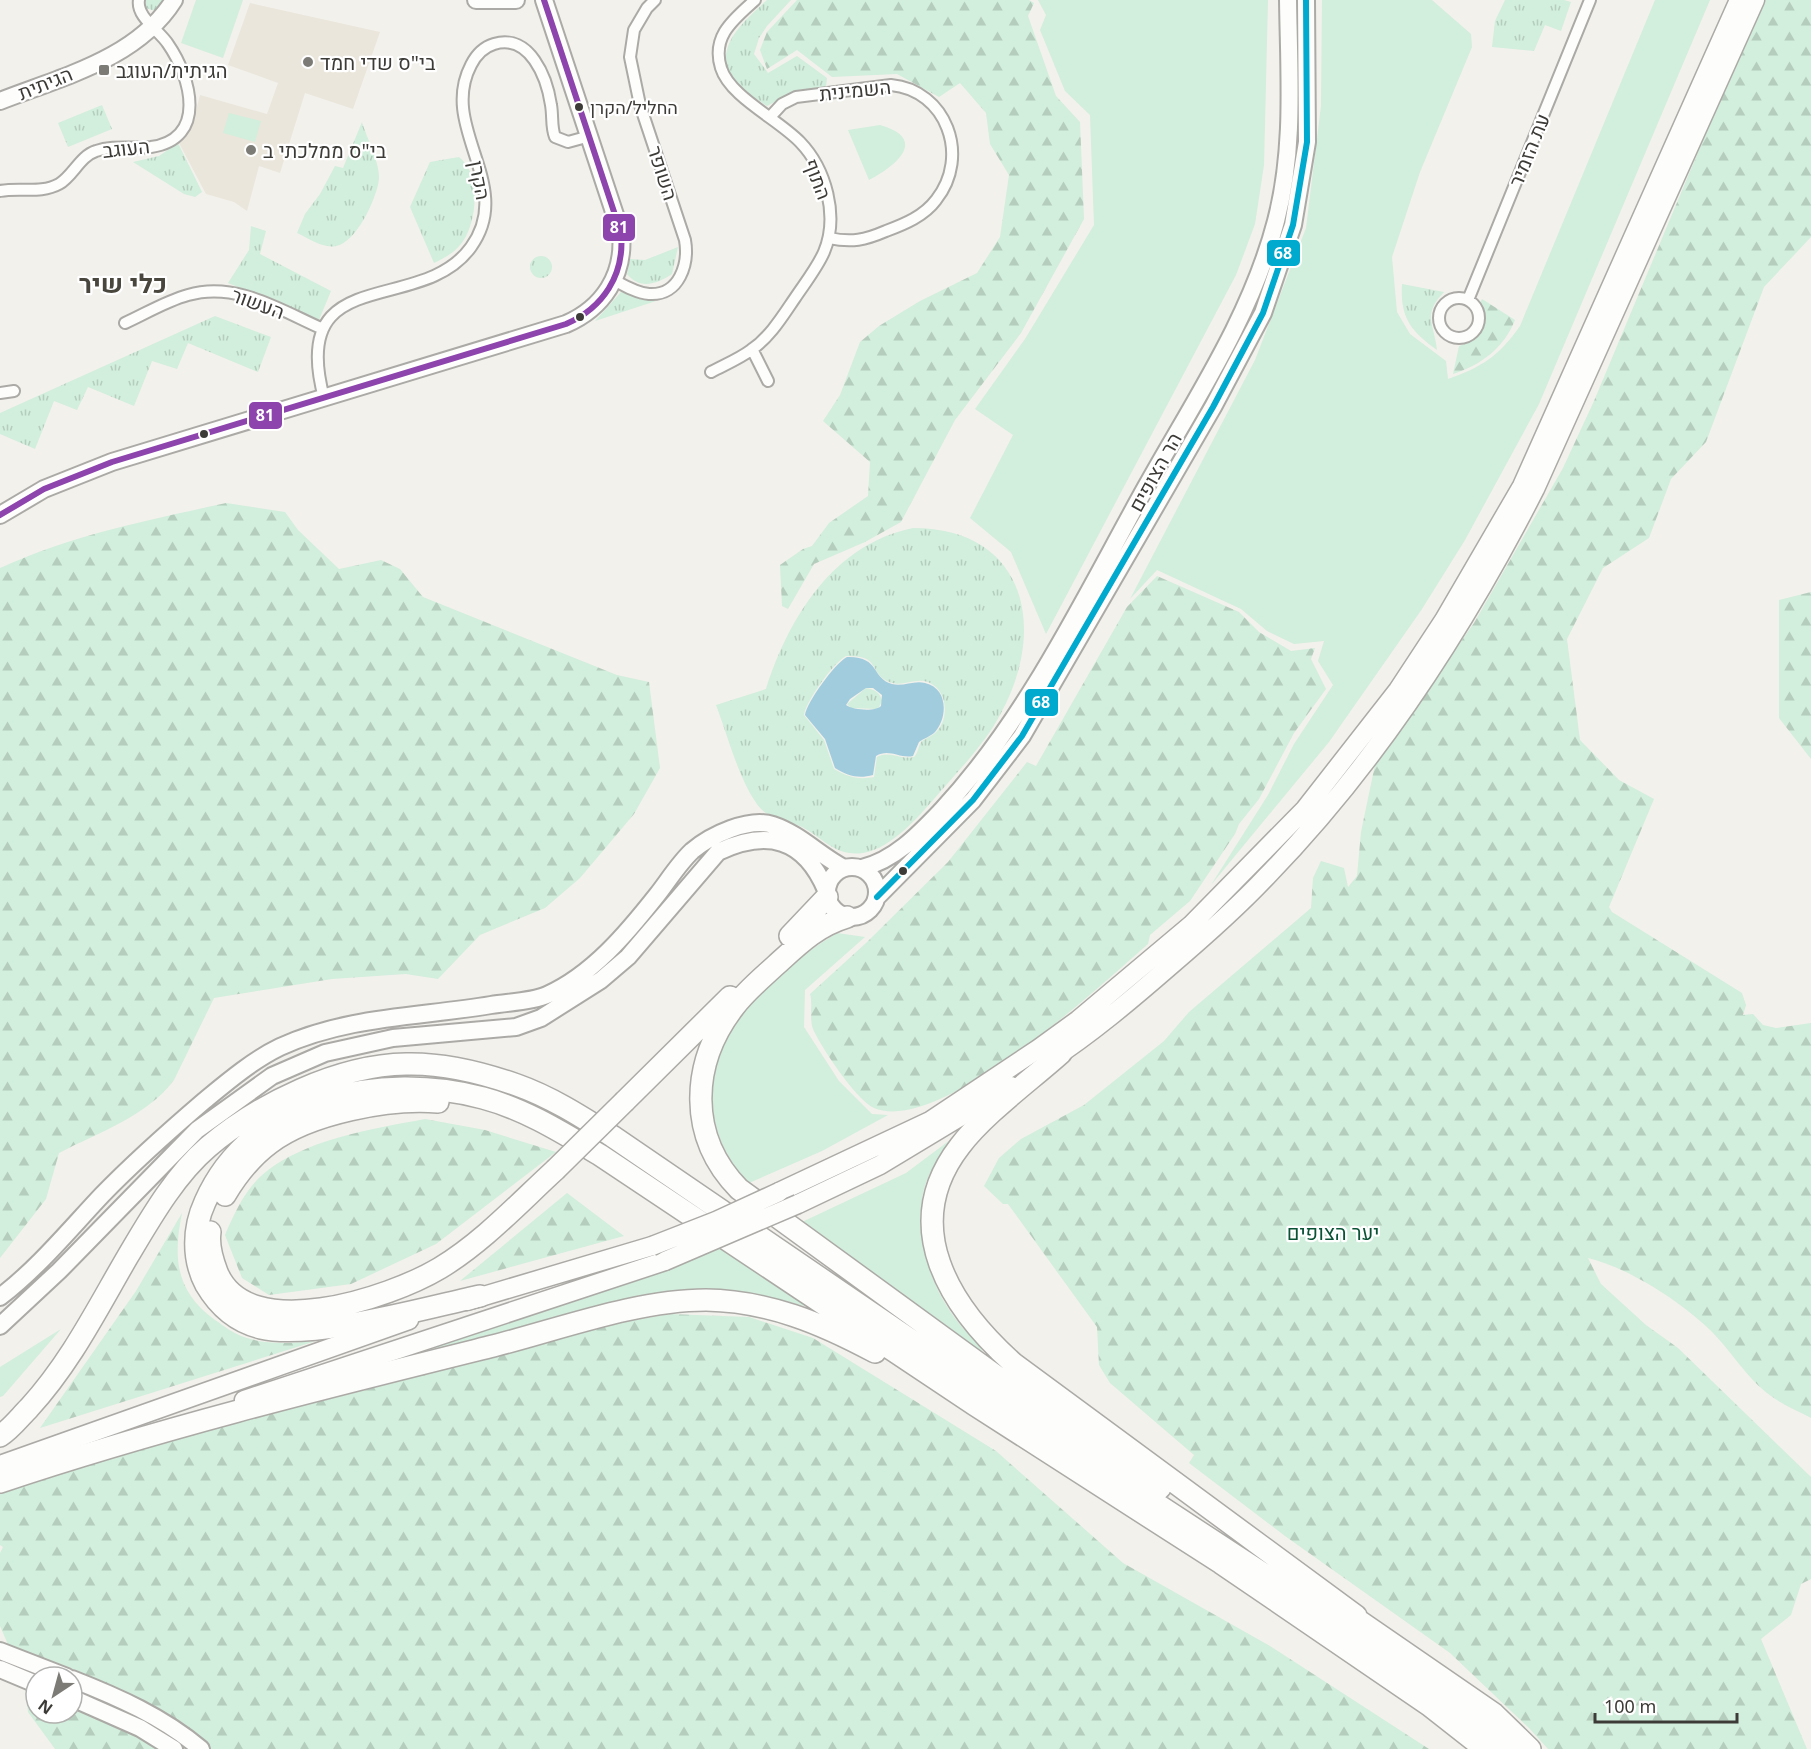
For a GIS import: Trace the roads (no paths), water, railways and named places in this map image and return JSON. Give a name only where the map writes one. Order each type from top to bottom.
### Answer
[{"type":"highway","points":[[574,1140],[449,1103],[412,1102],[336,1114],[297,1128],[272,1141],[253,1157],[233,1182],[214,1214],[209,1236],[210,1251],[225,1287],[246,1305],[276,1311],[331,1306],[398,1289],[439,1269],[471,1247],[555,1170],[827,894]]},
{"type":"highway","points":[[847,917],[826,924],[813,932],[745,994],[734,1006],[710,1047],[704,1071],[702,1120],[709,1146],[724,1173],[739,1189],[1051,1416],[1383,1636]]},
{"type":"highway","points":[[1061,1053],[982,1122],[960,1144],[946,1166],[935,1191],[932,1216],[937,1259],[946,1282],[976,1326],[1014,1364],[1383,1636],[1494,1714],[1530,1749]]},
{"type":"highway","points":[[0,1436],[37,1399],[62,1369],[129,1255],[180,1177],[207,1147],[265,1107],[314,1084],[351,1072],[405,1064],[484,1075],[518,1085],[564,1107],[612,1136],[999,1401],[1317,1609],[1453,1703],[1508,1749]]},
{"type":"highway","points":[[480,1296],[316,1328],[263,1328],[233,1316],[210,1292],[198,1264],[197,1225],[210,1191],[220,1175],[259,1133],[295,1112],[357,1092],[410,1088],[481,1098],[507,1105],[574,1140],[975,1405],[1221,1563],[1429,1706],[1485,1749]]},
{"type":"highway","points":[[0,1482],[80,1455],[603,1318],[675,1302],[737,1302],[799,1316],[848,1337],[975,1405]]},
{"type":"main road","name":"הגיתית","points":[[0,101],[116,54],[153,26],[174,0]]},
{"type":"main road","points":[[476,0],[516,0]]},
{"type":"main road","points":[[0,515],[27,498],[77,475],[566,324],[592,308],[614,280],[621,255],[621,233],[543,0]]},
{"type":"main road","name":"הר הצופים","points":[[862,868],[887,859],[929,823],[961,789],[1008,727],[1059,644],[1246,306],[1276,220],[1289,140],[1288,0]]},
{"type":"main road","name":"הר הצופים","points":[[877,897],[886,885],[973,800],[1022,736],[1070,657],[1213,407],[1263,313],[1283,260],[1300,195],[1307,142],[1306,0]]},
{"type":"main road","points":[[0,1465],[286,1362],[480,1296],[652,1246],[716,1221],[930,1121],[1046,1044],[1087,1013],[1191,925],[1305,808],[1398,690],[1444,620],[1522,486],[1739,0]]},
{"type":"main road","points":[[80,1455],[665,1261],[798,1204],[880,1165],[969,1113],[1061,1053],[1145,988],[1226,917],[1268,876],[1303,837],[1376,746],[1450,638],[1514,531],[1568,423],[1755,0]]},
{"type":"main road","points":[[0,1297],[43,1260],[104,1193],[177,1124],[238,1074],[279,1048],[334,1027],[392,1017],[443,1013],[545,996],[572,981],[596,962],[655,898],[692,852],[710,839],[731,829],[771,824],[800,838],[822,856],[844,868],[862,868],[874,880],[877,897],[869,911],[855,918],[847,917],[834,910],[817,868],[806,856],[785,844],[770,839],[736,843],[717,852],[628,957],[601,980],[541,1018],[516,1027],[393,1038],[325,1053],[272,1076],[197,1130],[59,1271],[0,1326]]},
{"type":"main road","points":[[827,894],[831,876],[844,868]]},
{"type":"main road","points":[[0,1651],[36,1665]]},
{"type":"main road","points":[[0,1670],[24,1679]]},
{"type":"main road","points":[[84,1684],[148,1713],[173,1727],[201,1749]]},
{"type":"main road","points":[[84,1703],[140,1728],[174,1749]]},
{"type":"street","points":[[139,0],[140,12],[153,26]]},
{"type":"street","name":"השופר","points":[[614,280],[638,292],[657,294],[679,280],[687,255],[685,240],[640,105],[630,57],[634,30],[647,8],[655,0]]},
{"type":"street","name":"התוף","points":[[711,372],[752,350],[775,327],[819,263],[829,238],[829,203],[816,163],[799,141],[771,116],[731,86],[725,79],[719,60],[720,41],[728,25],[755,0]]},
{"type":"street","name":"עת הזמיר","points":[[1468,300],[1590,0]]},
{"type":"street","name":"העוגב","points":[[0,191],[47,189],[68,178],[92,152],[111,148],[151,147],[171,140],[183,129],[190,113],[189,95],[173,52],[153,26]]},
{"type":"street","name":"הקרן","points":[[315,400],[316,360],[323,329],[344,305],[451,267],[476,239],[485,210],[485,188],[462,116],[461,96],[469,70],[484,49],[498,43],[508,43],[527,51],[538,65],[550,99],[555,137],[568,142],[590,136]]},
{"type":"street","name":"השמינית","points":[[771,116],[782,104],[796,97],[891,85],[903,86],[924,97],[943,116],[948,125],[952,138],[949,170],[943,189],[930,207],[912,220],[864,240],[847,242],[829,238]]},
{"type":"street","name":"העשור","points":[[125,323],[185,295],[202,291],[230,291],[323,329]]},
{"type":"street","points":[[752,350],[768,381]]},
{"type":"street","points":[[0,393],[14,391]]},
{"type":"water","points":[[847,657],[865,660],[885,681],[892,684],[921,682],[933,686],[938,691],[942,697],[944,711],[942,719],[935,732],[919,742],[913,756],[885,753],[876,756],[873,775],[863,777],[853,776],[835,768],[825,739],[805,715],[816,693]],"holes":[[[866,688],[873,688],[882,695],[881,706],[878,708],[864,710],[846,705],[850,699]]]},
{"type":"place","name":"בי\"ס שדי חמד","points":[[308,62]]},
{"type":"place","name":"הגיתית/העוגב","points":[[104,70]]},
{"type":"place","name":"החליל/הקרן","points":[[579,107]]},
{"type":"place","name":"בי\"ס ממלכתי ב","points":[[251,150]]},
{"type":"district","name":"כלי שיר","points":[[123,283]]},
{"type":"park label","name":"יער הצופים","points":[[1333,1232]]}]
